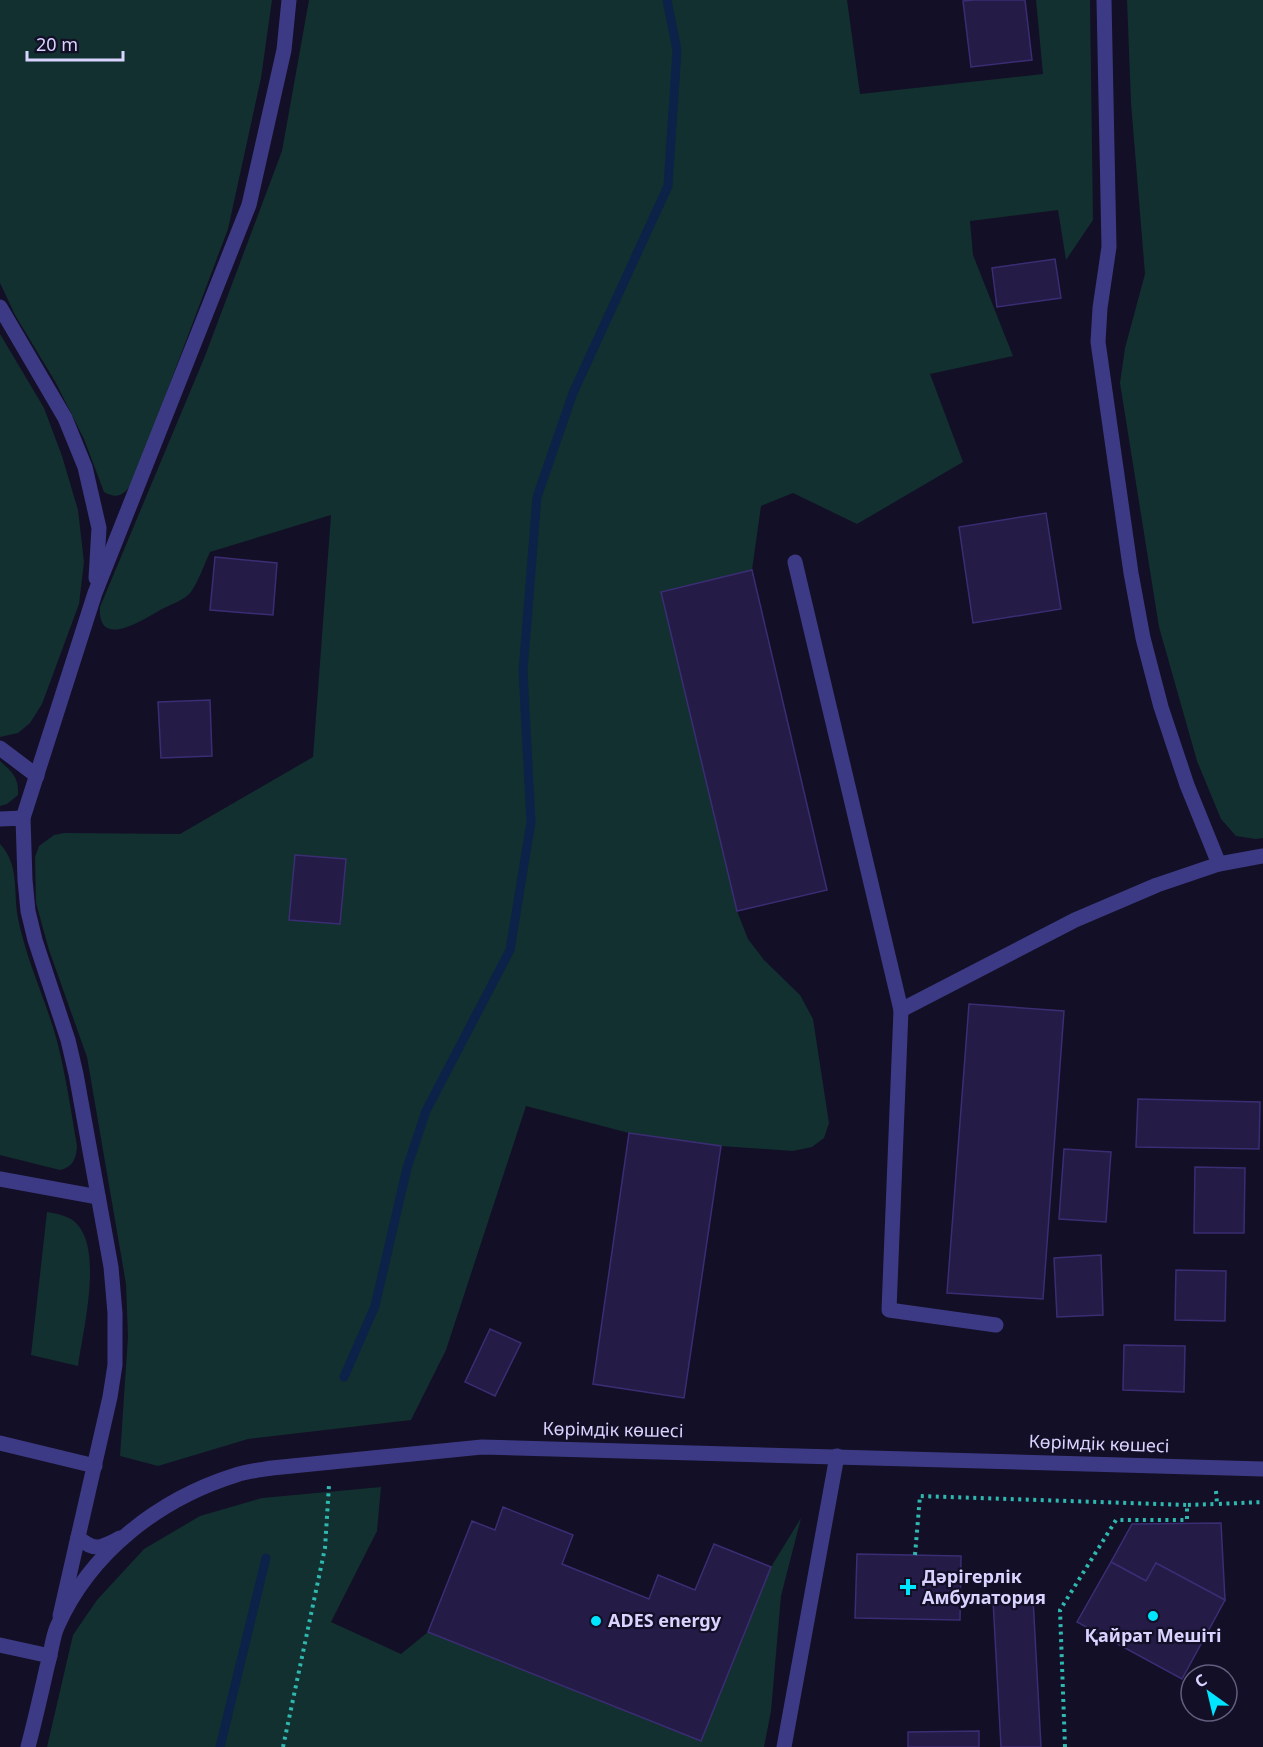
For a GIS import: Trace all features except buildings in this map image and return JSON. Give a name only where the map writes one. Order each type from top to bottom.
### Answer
[{"type":"street","points":[[57,1629],[110,1397],[115,1365],[115,1313],[111,1267],[68,1040],[35,940],[28,911],[23,818],[95,593],[249,205],[284,50],[289,0]]},
{"type":"street","points":[[1104,0],[1108,247],[1098,342],[1131,573],[1143,638],[1161,707],[1187,785],[1219,864]]},
{"type":"street","points":[[0,307],[65,418],[85,467],[99,528],[95,593]]},
{"type":"street","points":[[795,562],[901,1010],[890,1310],[996,1325]]},
{"type":"street","points":[[0,748],[37,776]]},
{"type":"street","points":[[0,819],[23,818]]},
{"type":"street","points":[[901,1010],[1075,920],[1157,885],[1219,864],[1263,856]]},
{"type":"street","points":[[0,1179],[98,1197]]},
{"type":"street","points":[[0,1443],[95,1466]]},
{"type":"street","name":"Көрімдік көшесі","points":[[28,1747],[57,1629],[75,1592],[97,1563],[126,1535],[158,1510],[194,1490],[238,1474],[330,1461],[482,1447],[1263,1469]]},
{"type":"street","points":[[784,1747],[837,1456]]},
{"type":"street","points":[[78,1538],[87,1545],[102,1547],[126,1535]]},
{"type":"street","points":[[0,1645],[50,1656]]},
{"type":"path","points":[[283,1747],[325,1548],[330,1461]]},
{"type":"path","points":[[1215,1467],[1217,1504]]},
{"type":"path","points":[[915,1555],[920,1496],[1187,1505],[1263,1502]]},
{"type":"path","points":[[1065,1747],[1060,1610],[1116,1520],[1187,1520],[1187,1505]]},
{"type":"green space","points":[[0,0],[272,0],[261,78],[228,229],[133,482],[124,493],[117,496],[104,492],[84,439],[56,383],[15,315],[0,283]]},
{"type":"green space","points":[[309,0],[847,0],[860,94],[1043,74],[1036,0],[1090,0],[1093,220],[1066,260],[1058,210],[970,221],[973,255],[1013,356],[930,374],[963,462],[857,524],[793,493],[761,506],[752,570],[662,592],[737,911],[748,939],[764,960],[800,995],[813,1019],[829,1123],[824,1138],[812,1147],[793,1151],[721,1146],[629,1133],[526,1106],[446,1350],[411,1420],[248,1439],[158,1466],[120,1456],[128,1337],[126,1284],[87,1057],[49,950],[36,903],[35,857],[39,846],[54,835],[64,833],[180,834],[313,757],[331,515],[210,552],[195,585],[187,596],[134,624],[114,630],[106,627],[101,620],[100,607],[205,356],[282,151]]},
{"type":"green space","points":[[1127,0],[1263,0],[1263,838],[1236,836],[1221,819],[1197,761],[1159,627],[1120,383],[1125,348],[1145,274],[1131,103]]},
{"type":"green space","points":[[0,334],[44,408],[62,456],[78,510],[84,562],[79,604],[42,704],[30,723],[18,733],[0,737]]},
{"type":"green space","points":[[0,761],[14,775],[18,795],[7,804],[0,806]]},
{"type":"green space","points":[[0,844],[11,861],[18,918],[31,965],[57,1041],[68,1094],[77,1151],[71,1165],[60,1170],[0,1155]]},
{"type":"green space","points":[[47,1212],[74,1221],[85,1237],[89,1253],[87,1313],[78,1366],[31,1355]]},
{"type":"green space","points":[[381,1487],[377,1531],[331,1622],[401,1654],[428,1632],[701,1741],[771,1567],[801,1518],[781,1596],[771,1711],[764,1747],[47,1747],[73,1635],[97,1600],[144,1549],[200,1516],[262,1498]]},
{"type":"waterway","points":[[344,1377],[375,1306],[407,1168],[426,1111],[510,950],[531,822],[523,671],[537,497],[573,393],[668,186],[677,50],[667,0]]},
{"type":"waterway","points":[[220,1747],[266,1558]]},
{"type":"place","name":"Дәрігерлік Амбулатория","points":[[908,1587]]},
{"type":"place","name":"Қайрат Мешіті","points":[[1153,1616]]},
{"type":"place","name":"ADES energy","points":[[596,1621]]}]
